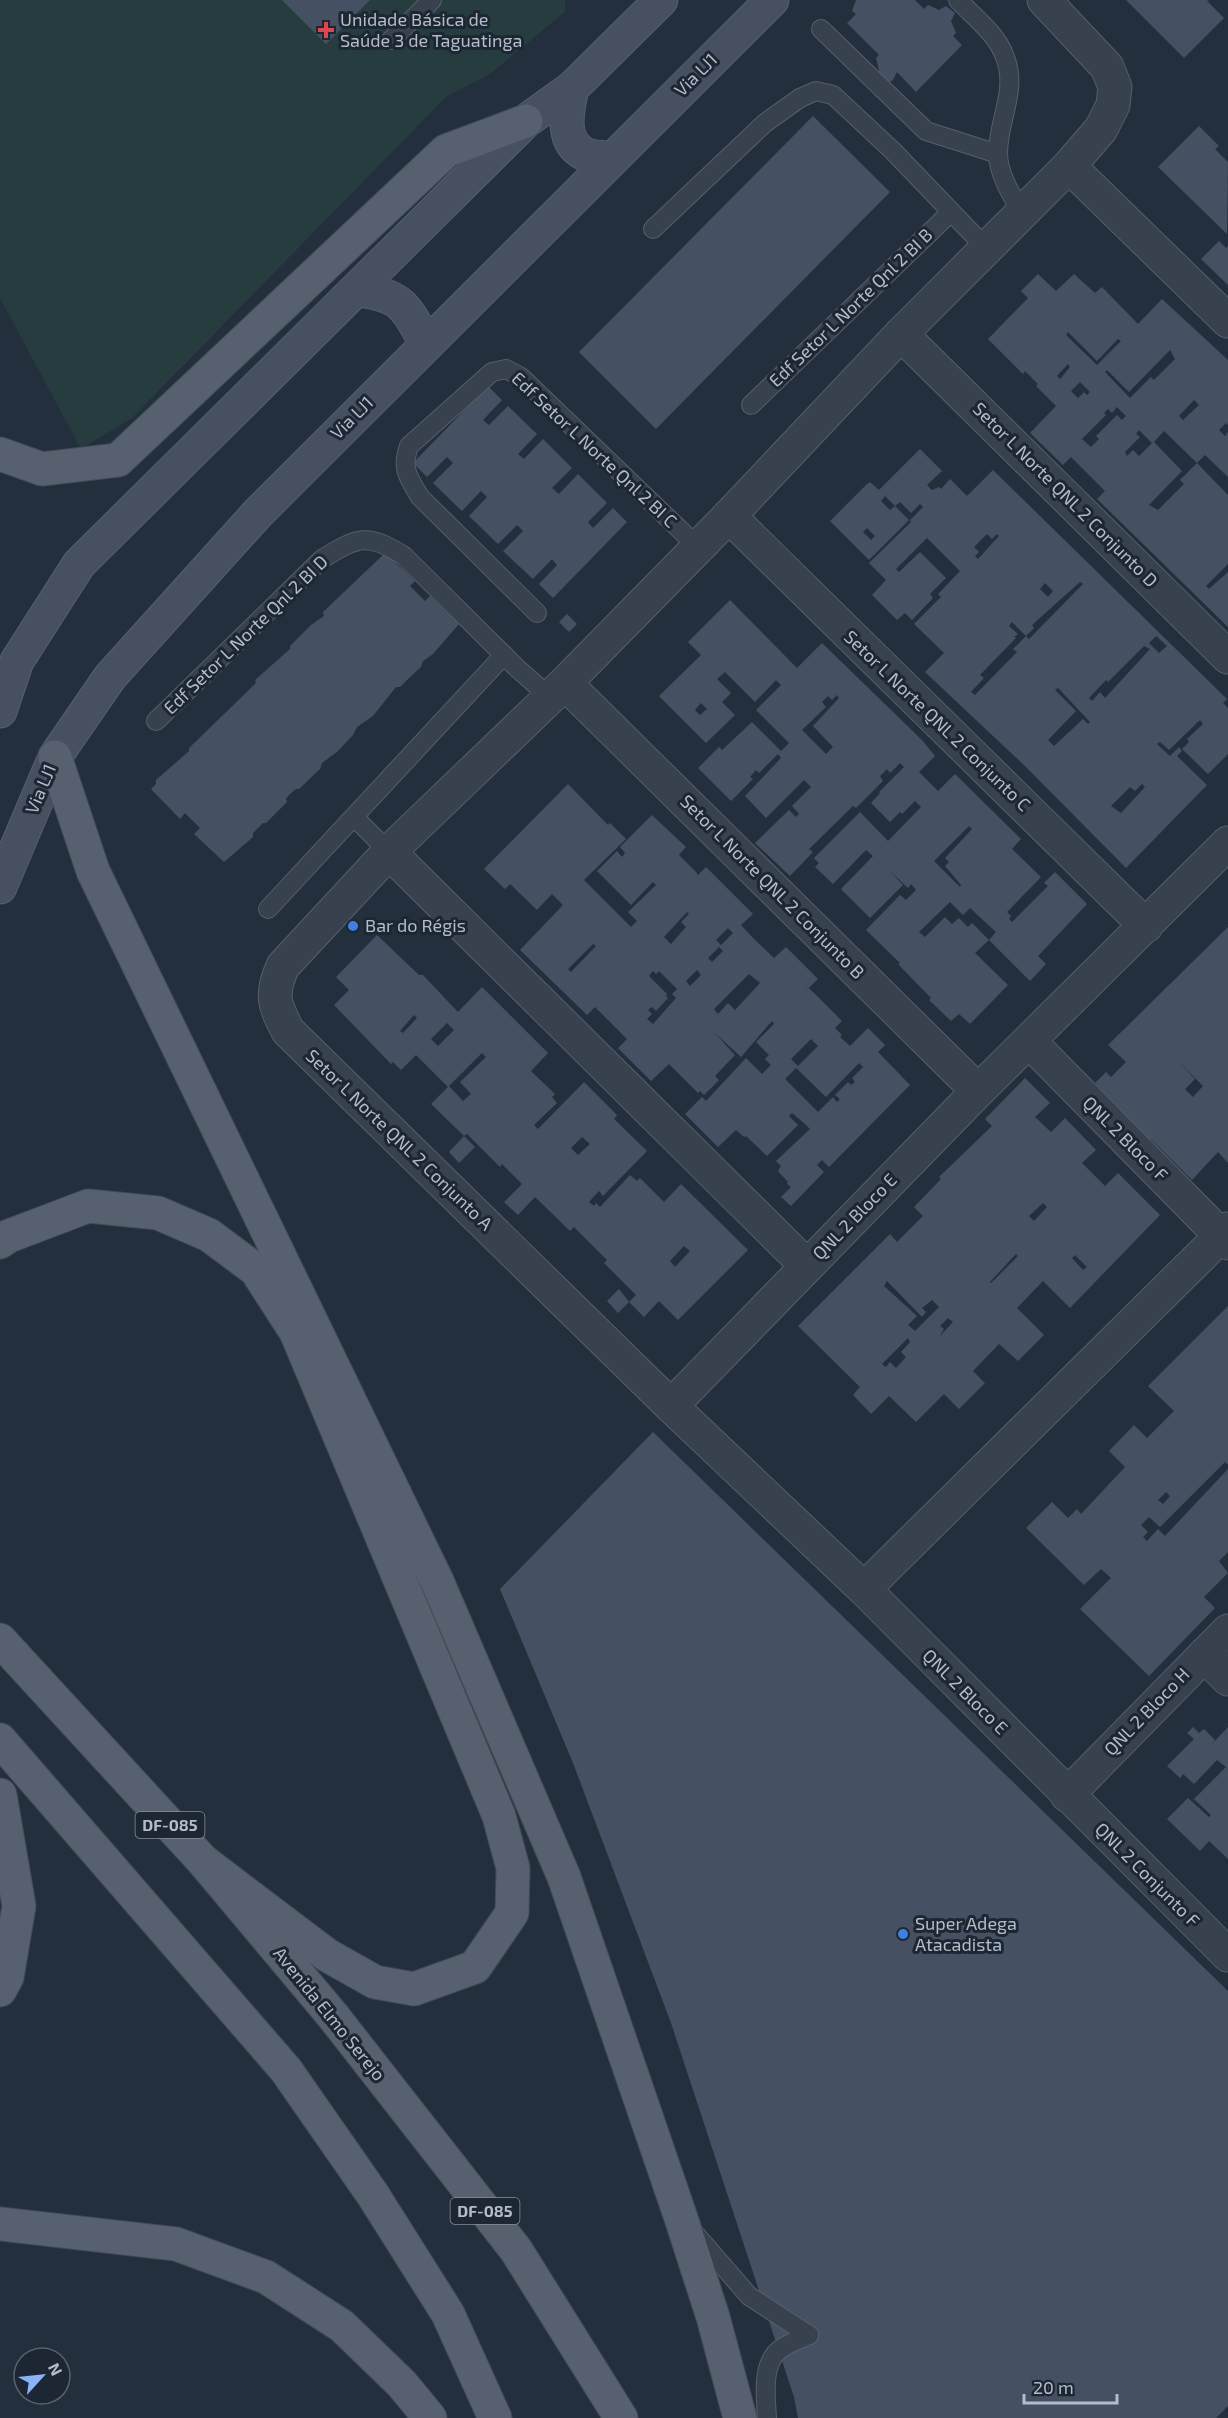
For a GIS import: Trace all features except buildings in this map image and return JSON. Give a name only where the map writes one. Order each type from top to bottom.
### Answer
[{"type":"main road","name":"Via LJ1","points":[[0,887],[55,757],[110,677],[258,513],[772,0]]},
{"type":"main road","points":[[0,711],[17,661],[79,564],[526,121],[572,88],[647,6]]},
{"type":"main road","points":[[572,88],[565,120],[568,134],[575,146],[587,155],[611,159]]},
{"type":"main road","points":[[0,454],[42,470],[117,460],[446,151],[526,121]]},
{"type":"main road","points":[[358,290],[382,293],[399,302],[412,318],[426,343]]},
{"type":"main road","points":[[55,757],[93,871],[432,1570],[564,1877],[681,2218],[713,2317],[740,2418]]},
{"type":"main road","points":[[0,1242],[9,1236],[88,1206],[123,1209],[158,1213],[209,1234],[256,1270],[296,1332],[499,1816],[513,1868],[512,1912],[476,1967],[414,1989],[375,1982],[327,1955],[203,1861]]},
{"type":"main road","name":"Avenida Elmo Serejo","points":[[0,1640],[203,1861],[333,2016],[516,2250],[621,2418]]},
{"type":"main road","points":[[0,1740],[286,2070],[373,2195],[448,2314],[495,2418]]},
{"type":"main road","points":[[0,1795],[19,1906],[7,1977],[0,1990]]},
{"type":"main road","points":[[0,2224],[176,2244],[266,2277],[342,2326],[402,2384],[430,2418]]},
{"type":"street","name":"Setor L Norte QNL 2 Conjunto A","points":[[671,1406],[288,1031],[277,1009],[274,985],[283,966],[389,852],[558,690],[729,516],[901,334],[1069,166],[1101,129],[1113,105],[1115,87],[1107,68],[1044,0]]},
{"type":"street","points":[[1069,166],[1228,321]]},
{"type":"street","name":"Setor L Norte QNL 2 Conjunto D","points":[[901,334],[1228,657]]},
{"type":"street","name":"Setor L Norte QNL 2 Conjunto C","points":[[729,516],[1146,926]]},
{"type":"street","name":"Setor L Norte QNL 2 Conjunto B","points":[[558,690],[978,1091]]},
{"type":"street","name":"QNL 2 Bloco E","points":[[1066,1795],[864,1589],[671,1406],[978,1091],[1030,1042],[1228,843]]},
{"type":"street","points":[[389,852],[807,1266]]},
{"type":"street","name":"QNL 2 Bloco F","points":[[1030,1042],[1226,1236]]},
{"type":"street","points":[[864,1589],[1226,1236]]},
{"type":"street","name":"QNL 2 Bloco H","points":[[1066,1795],[1228,1631]]},
{"type":"street","points":[[1204,1655],[1228,1679]]},
{"type":"street","name":"QNL 2 Conjunto F","points":[[1066,1795],[1228,1954]]},
{"type":"lane","points":[[391,40],[432,0]]},
{"type":"lane","points":[[958,0],[992,34],[1005,55],[1011,78],[998,154],[1006,184],[1022,213]]},
{"type":"lane","points":[[821,29],[926,131],[998,154]]},
{"type":"lane","points":[[653,229],[765,123],[800,98],[816,91],[833,95],[893,151],[987,249]]},
{"type":"lane","name":"Edf Setor L Norte Qnl 2 BI B","points":[[751,405],[951,212]]},
{"type":"lane","name":"Edf Setor L Norte Qnl 2 BI C","points":[[537,613],[420,497],[407,476],[404,461],[409,446],[492,372],[506,369],[521,377],[698,547]]},
{"type":"lane","name":"Edf Setor L Norte Qnl 2 BI D","points":[[156,721],[322,559],[348,543],[366,539],[384,543],[404,556],[504,655],[558,690]]},
{"type":"lane","points":[[268,909],[504,655]]},
{"type":"lane","points":[[354,816],[389,852]]},
{"type":"lane","points":[[681,2218],[749,2296],[809,2335],[778,2351],[771,2362],[766,2380],[767,2418]]},
{"type":"green space","points":[[0,0],[565,0],[565,12],[490,74],[446,97],[132,418],[81,449],[0,298]]},
{"type":"place","name":"Unidade Básica de Saúde 3 de Taguatinga","points":[[326,30]]},
{"type":"place","name":"Bar do Régis","points":[[353,926]]},
{"type":"place","name":"Super Adega Atacadista","points":[[903,1934]]}]
